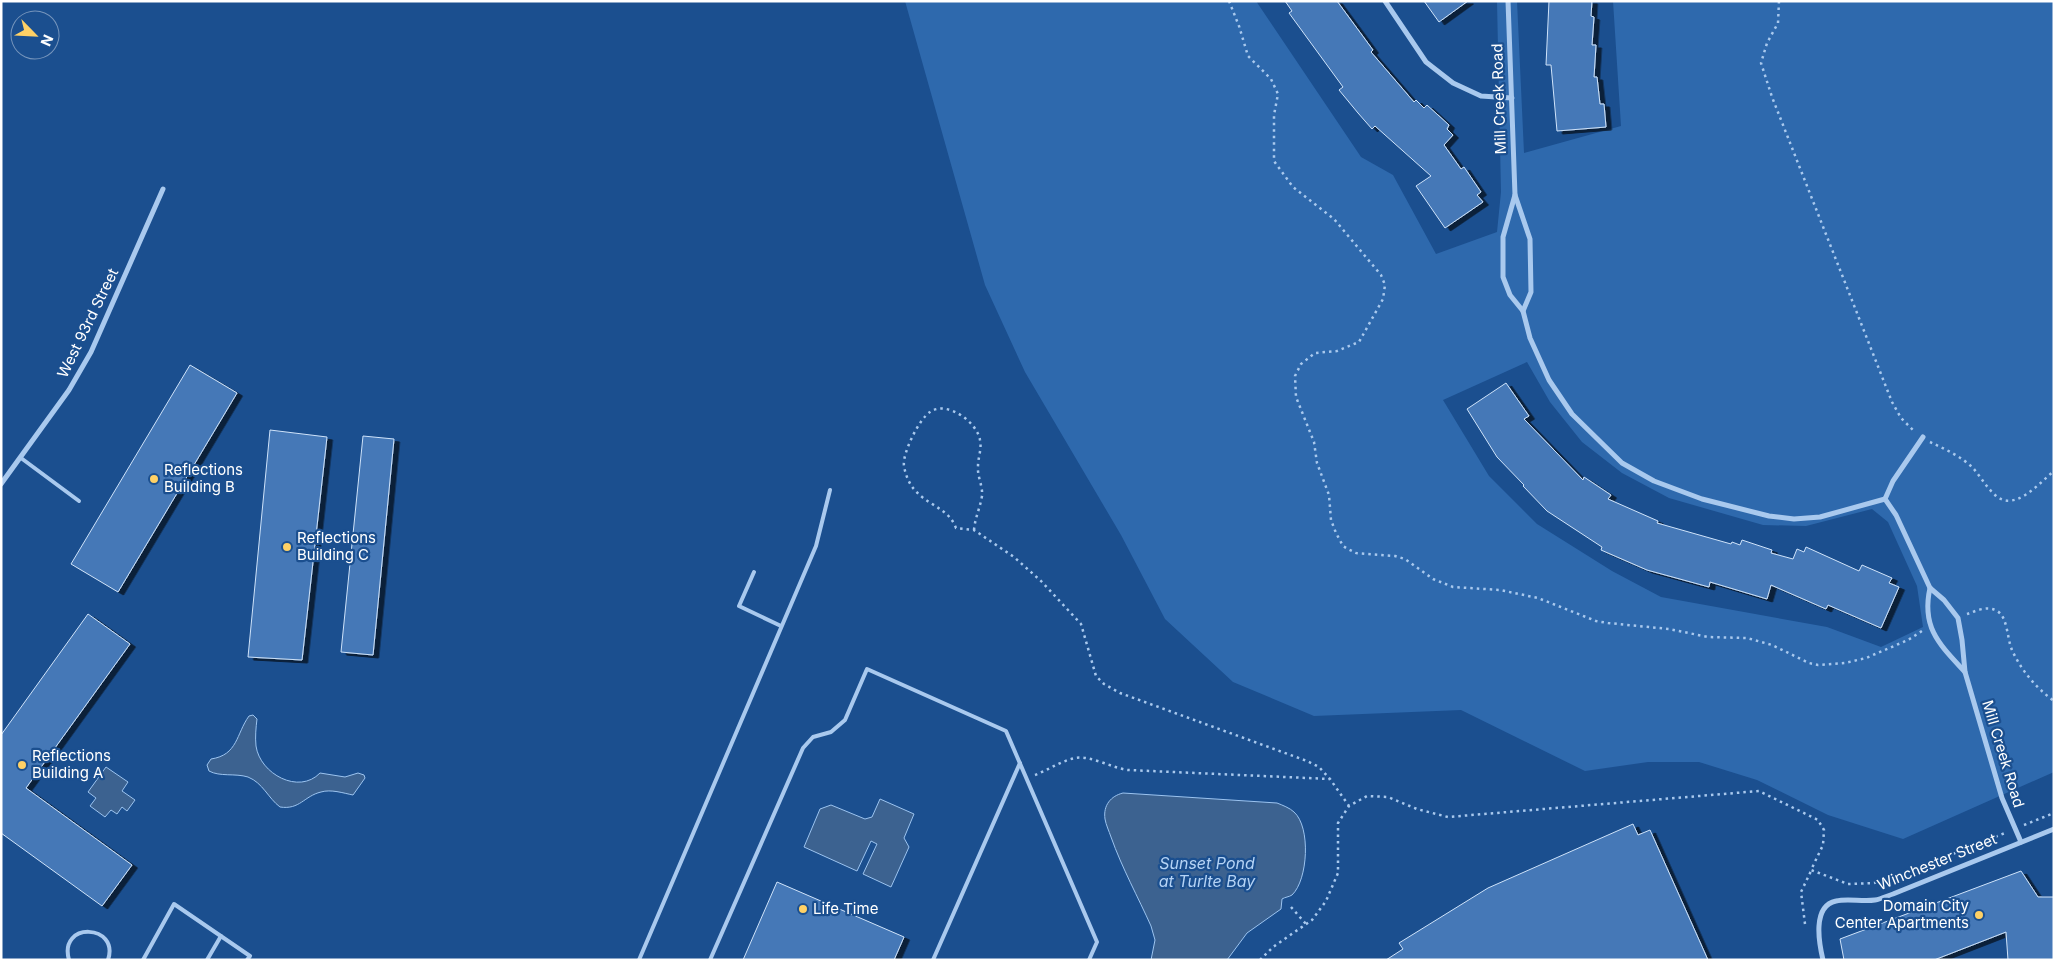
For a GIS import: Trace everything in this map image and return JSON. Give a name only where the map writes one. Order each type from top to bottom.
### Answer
[{"type":"street","points":[[1385,1],[1426,62],[1453,83],[1481,96],[1512,98]]},
{"type":"street","name":"Mill Creek Road","points":[[1508,1],[1515,195],[1530,239],[1530,292],[1523,312]]},
{"type":"street","name":"West 93rd Street","points":[[1,484],[69,390],[91,352],[162,189]]},
{"type":"street","name":"Mill Creek Road","points":[[1515,195],[1503,237],[1503,276],[1510,295],[1523,312],[1530,338],[1549,380],[1572,414],[1622,463],[1654,482],[1702,499],[1769,516],[1794,519],[1820,517],[1885,499],[1896,515],[1930,588],[1944,600],[1958,618],[1965,672],[2002,798],[2021,842]]},
{"type":"street","points":[[1885,499],[1922,437]]},
{"type":"street","name":"Mill Creek Road","points":[[1930,588],[1927,600],[1930,626],[1939,645],[1965,672]]},
{"type":"street","name":"Winchester Street","points":[[1823,960],[1819,922],[1822,912],[1827,905],[1835,901],[1874,900],[1893,894],[2054,829]]},
{"type":"lane","points":[[21,458],[79,501]]},
{"type":"lane","points":[[639,960],[816,546],[830,490]]},
{"type":"lane","points":[[754,572],[739,606],[782,626]]},
{"type":"lane","points":[[710,960],[803,748],[813,738],[831,732],[845,720],[867,669],[1006,731],[1097,942],[1089,960]]},
{"type":"lane","points":[[933,960],[1020,763]]},
{"type":"lane","points":[[143,960],[174,904],[250,956],[248,960]]},
{"type":"lane","points":[[69,960],[68,944],[72,938],[84,931],[91,931],[103,937],[107,943],[108,958],[114,960]]},
{"type":"lane","points":[[208,960],[221,936]]},
{"type":"path","points":[[1229,1],[1248,56],[1271,79],[1278,94],[1274,115],[1274,160],[1292,187],[1340,225],[1381,275],[1385,284],[1383,299],[1359,342],[1336,351],[1315,353],[1301,364],[1295,376],[1296,397],[1314,442],[1328,495],[1331,520],[1343,546],[1356,553],[1395,556],[1405,559],[1433,579],[1453,587],[1500,590],[1538,598],[1602,622],[1662,628],[1708,637],[1747,638],[1777,647],[1809,663],[1818,665],[1845,663],[1866,658],[1908,640],[1930,626]]},
{"type":"path","points":[[1779,1],[1778,23],[1767,43],[1761,63],[1772,97],[1892,402],[1901,418],[1909,428],[1973,468],[2000,500],[2012,501],[2026,495],[2054,470]]},
{"type":"path","points":[[974,530],[982,497],[978,468],[981,442],[977,429],[964,416],[950,410],[938,409],[930,412],[917,429],[904,456],[904,466],[912,488],[919,496],[950,517],[956,528],[974,530],[1031,571],[1081,624],[1096,676],[1111,689],[1319,767],[1349,806]]},
{"type":"path","points":[[1958,618],[1990,608],[2003,616],[2012,650],[2028,677],[2039,690],[2054,701]]},
{"type":"path","points":[[1026,778],[1075,758],[1085,758],[1114,768],[1128,770],[1330,779]]},
{"type":"path","points":[[1260,960],[1273,946],[1306,924],[1326,901],[1338,873],[1338,823],[1349,806],[1367,796],[1388,797],[1417,809],[1448,817],[1759,791],[1818,820],[1824,830],[1823,845],[1801,892],[1805,924]]},
{"type":"path","points":[[1811,870],[1848,884],[1874,883],[1898,876],[2054,813]]},
{"type":"path","points":[[1291,907],[1306,924]]},
{"type":"shaded area","points":[[905,1],[1256,1],[1361,157],[1393,175],[1436,254],[1497,232],[1501,192],[1497,1],[1517,1],[1524,153],[1621,126],[1613,1],[2054,1],[2054,772],[1903,839],[1828,815],[1757,780],[1699,762],[1648,762],[1585,771],[1461,710],[1314,716],[1233,682],[1165,619],[1121,535],[1025,372],[985,285]],"holes":[[[1527,362],[1550,402],[1582,442],[1622,473],[1669,498],[1763,525],[1806,526],[1872,509],[1888,522],[1917,586],[1923,627],[1881,647],[1827,627],[1661,597],[1612,571],[1537,524],[1489,476],[1443,400]]]},
{"type":"water","points":[[253,715],[257,719],[256,746],[259,756],[272,773],[292,782],[302,782],[320,773],[345,777],[358,773],[364,775],[365,778],[353,795],[325,791],[315,794],[297,805],[280,807],[258,783],[248,777],[218,774],[209,771],[207,765],[211,759],[227,753],[235,743],[249,716]]},
{"type":"water","points":[[106,767],[128,782],[122,791],[135,800],[127,811],[122,807],[117,814],[111,810],[105,817],[90,806],[96,798],[88,792]]},
{"type":"water","name":"Sunset Pond at Turlte Bay","points":[[1123,793],[1277,803],[1288,808],[1299,819],[1305,841],[1304,866],[1297,888],[1292,895],[1282,899],[1281,909],[1247,933],[1227,960],[1151,960],[1155,940],[1151,926],[1120,860],[1105,819],[1105,809],[1109,802],[1115,796]]},
{"type":"water","points":[[880,799],[914,814],[904,838],[909,847],[891,887],[863,874],[877,844],[871,841],[857,871],[804,847],[820,809],[831,805],[865,819],[872,817]]},
{"type":"building","points":[[1285,1],[1337,1],[1373,50],[1371,52],[1414,102],[1416,100],[1424,108],[1427,105],[1449,125],[1447,129],[1453,135],[1444,145],[1461,169],[1464,167],[1481,192],[1477,195],[1483,202],[1445,228],[1416,186],[1431,176],[1375,126],[1372,129],[1358,113],[1339,90],[1343,87],[1289,13],[1292,11]]},
{"type":"building","points":[[1424,1],[1468,1],[1439,22]]},
{"type":"building","points":[[1549,1],[1592,1],[1591,16],[1594,17],[1592,45],[1596,45],[1594,77],[1597,77],[1600,104],[1604,104],[1606,127],[1557,131],[1551,65],[1546,65]]},
{"type":"building","name":"Reflections Building B","points":[[190,365],[237,393],[118,592],[71,564]]},
{"type":"building","points":[[1506,383],[1529,416],[1524,419],[1583,480],[1584,477],[1611,495],[1608,499],[1658,521],[1657,523],[1731,544],[1732,542],[1740,545],[1742,540],[1772,550],[1771,553],[1793,559],[1797,549],[1804,552],[1806,547],[1859,571],[1862,565],[1892,578],[1889,583],[1899,587],[1881,628],[1828,605],[1826,609],[1771,585],[1767,599],[1710,582],[1709,587],[1647,570],[1601,550],[1602,547],[1547,511],[1523,486],[1497,457],[1467,409]]},
{"type":"building","name":"Reflections Building C","points":[[270,430],[327,437],[302,660],[248,657]]},
{"type":"building","points":[[363,436],[394,439],[373,655],[341,652]]},
{"type":"building","name":"Reflections Building A","points":[[88,614],[130,644],[26,788],[132,865],[102,906],[1,833],[1,735]]},
{"type":"building","points":[[1633,824],[1638,835],[1650,830],[1708,960],[1386,960],[1403,949],[1399,943],[1488,888]]},
{"type":"building","name":"Domain City Center Apartments","points":[[2021,871],[2038,897],[2054,897],[2054,960],[2008,960],[2006,932],[1934,960],[1844,960],[1840,939]]},
{"type":"building","name":"Life Time","points":[[777,882],[904,937],[894,960],[743,960]]},
{"type":"place","name":"Reflections Building B","points":[[154,479]]},
{"type":"place","name":"Reflections Building C","points":[[287,547]]},
{"type":"place","name":"Reflections Building A","points":[[22,765]]},
{"type":"place","name":"Life Time","points":[[803,909]]},
{"type":"place","name":"Domain City Center Apartments","points":[[1979,915]]}]
